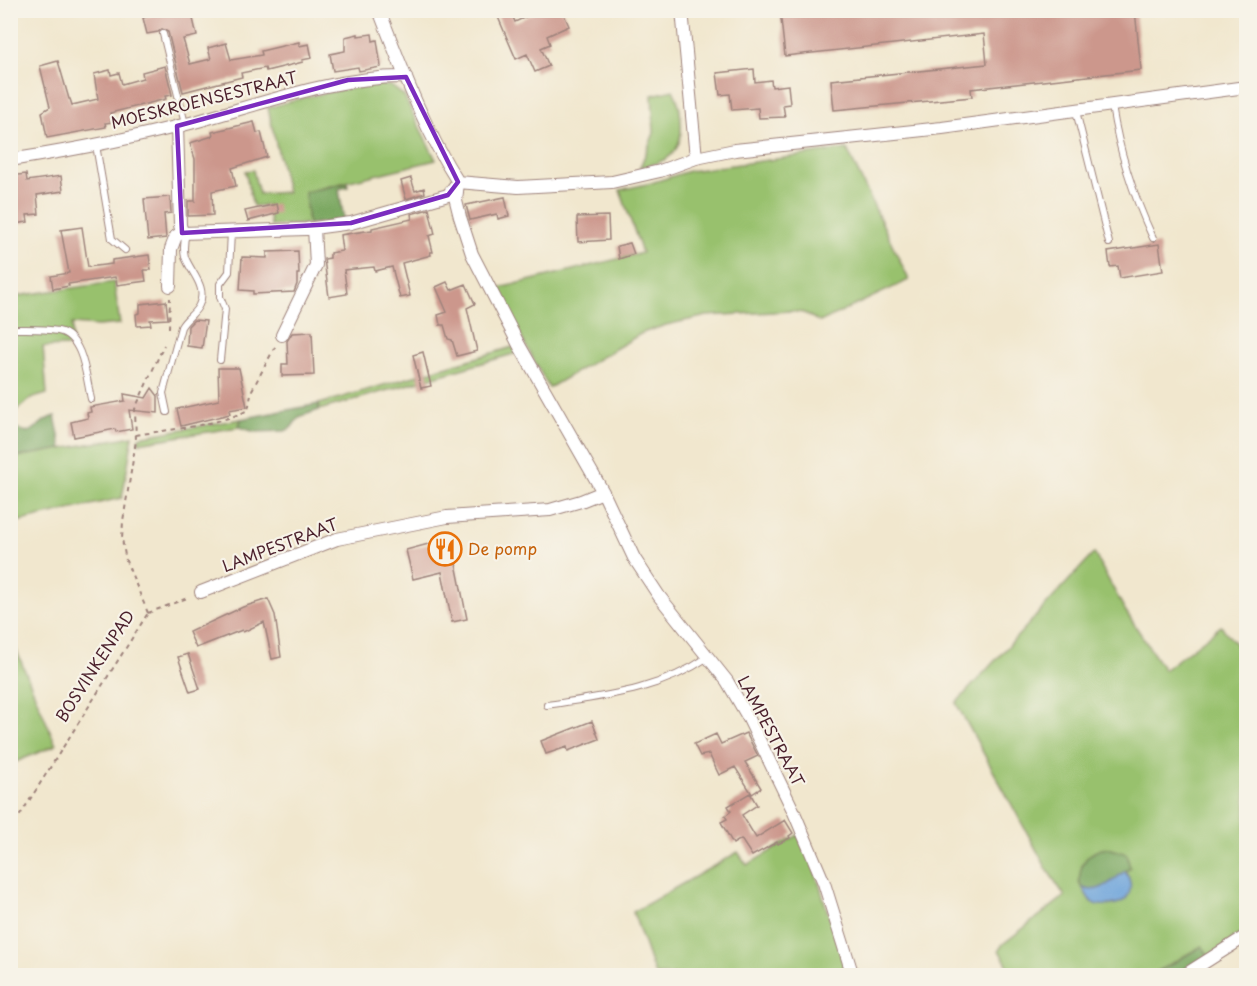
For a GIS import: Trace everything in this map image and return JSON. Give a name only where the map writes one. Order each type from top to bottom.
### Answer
[{"type":"street","points":[[379,10],[406,77],[458,182]]},
{"type":"street","points":[[682,10],[696,158]]},
{"type":"street","name":"MOESKROENSESTRAAT","points":[[10,160],[181,125],[348,81],[406,77]]},
{"type":"street","points":[[458,182],[518,187],[612,182],[660,171],[696,158],[735,150],[942,128],[1246,87]]},
{"type":"street","points":[[181,125],[180,225],[184,233]]},
{"type":"street","points":[[170,286],[171,249],[176,236],[184,233],[314,228],[351,223],[448,195],[458,182]]},
{"type":"street","name":"LAMPESTRAAT","points":[[458,182],[456,201],[472,254],[519,345],[603,492],[645,577],[709,656],[748,717],[793,810],[824,883],[853,975]]},
{"type":"street","points":[[282,335],[316,265],[314,228]]},
{"type":"street","name":"LAMPESTRAAT","points":[[201,592],[337,539],[447,517],[550,510],[603,492]]},
{"type":"street","points":[[1183,975],[1246,936]]},
{"type":"lane","points":[[163,34],[181,125]]},
{"type":"lane","points":[[1112,106],[1119,140],[1141,212],[1153,238]]},
{"type":"lane","points":[[1076,111],[1109,243]]},
{"type":"lane","points":[[96,144],[112,239],[125,249]]},
{"type":"lane","points":[[220,360],[225,309],[220,297],[220,284],[229,272],[231,231]]},
{"type":"lane","points":[[167,412],[163,393],[181,327],[199,307],[201,299],[200,285],[185,257],[184,233]]},
{"type":"lane","points":[[10,328],[58,331],[67,334],[76,343],[91,399]]},
{"type":"lane","points":[[547,705],[623,693],[650,686],[688,671],[709,656]]},
{"type":"path","points":[[168,334],[170,286]]},
{"type":"path","points":[[136,435],[197,425],[248,410],[252,390],[282,335]]},
{"type":"path","name":"BOSVINKENPAD","points":[[10,831],[148,613],[126,561],[122,539],[123,521],[136,435],[135,409],[165,343]]},
{"type":"path","points":[[148,613],[201,592]]},
{"type":"highlighted area","points":[[406,77],[458,182],[448,195],[351,223],[182,233],[177,126],[348,80]]},
{"type":"green space","points":[[383,85],[391,86],[404,96],[436,160],[305,192],[308,224],[271,226],[267,205],[253,206],[245,171],[253,170],[259,194],[287,192],[268,108],[324,93]]},
{"type":"green space","points":[[673,90],[679,105],[681,121],[680,141],[677,148],[667,158],[640,167],[654,133],[652,95]]},
{"type":"green space","points":[[847,149],[909,280],[820,322],[804,313],[790,311],[707,316],[666,325],[642,333],[549,388],[495,289],[642,253],[620,190],[689,171]]},
{"type":"green space","points":[[347,183],[348,187],[339,189],[344,221],[308,224],[305,192]]},
{"type":"green space","points":[[114,282],[120,324],[98,326],[72,324],[72,346],[43,347],[47,394],[30,399],[18,409],[11,411],[10,297]]},
{"type":"green space","points":[[513,347],[517,353],[319,410],[319,404]]},
{"type":"green space","points":[[319,404],[319,410],[299,417],[291,428],[285,431],[255,432],[239,427],[241,419]]},
{"type":"green space","points":[[55,416],[62,449],[11,458],[11,424],[19,429],[30,431]]},
{"type":"green space","points":[[241,419],[239,427],[138,443],[139,437]]},
{"type":"green space","points":[[133,436],[122,498],[11,523],[11,458]]},
{"type":"green space","points":[[1094,553],[1125,610],[1164,670],[1221,626],[1246,657],[1246,931],[1209,956],[1202,946],[1151,975],[1013,975],[999,950],[1003,944],[1065,896],[1048,871],[956,703]],"holes":[[[1125,871],[1129,877],[1091,902],[1079,882]]]},
{"type":"green space","points":[[10,635],[56,745],[11,764],[10,764]]},
{"type":"green space","points":[[798,835],[814,867],[847,975],[655,975],[633,912],[738,852],[747,865]]},
{"type":"green space","points":[[1108,848],[1127,854],[1130,868],[1106,886],[1093,891],[1086,889],[1080,885],[1082,865],[1089,855]]},
{"type":"green space","points":[[1202,946],[1209,956],[1176,975],[1151,976]]},
{"type":"water","points":[[1125,871],[1130,889],[1122,902],[1098,905],[1091,901],[1083,888],[1095,890],[1100,888]]},
{"type":"building","points":[[165,10],[191,10],[197,36],[183,39],[190,64],[211,59],[208,48],[226,43],[231,60],[262,55],[261,51],[299,42],[299,46],[309,44],[312,58],[266,71],[265,68],[241,73],[242,77],[183,92],[168,32],[162,29],[147,34],[143,18]]},
{"type":"building","points":[[495,10],[510,10],[515,22],[541,10],[562,10],[569,26],[547,36],[550,44],[541,48],[549,66],[535,72],[527,54],[516,59]]},
{"type":"building","points":[[780,10],[1135,10],[1141,70],[971,89],[972,97],[834,110],[831,80],[987,64],[984,34],[785,56]]},
{"type":"building","points":[[358,34],[358,36],[372,34],[373,41],[377,40],[381,67],[359,71],[358,67],[333,71],[330,54],[345,51],[345,37]]},
{"type":"building","points":[[58,61],[72,105],[98,99],[94,74],[110,70],[111,75],[119,73],[122,84],[143,78],[142,72],[165,66],[172,95],[165,96],[166,99],[110,113],[112,122],[105,123],[106,127],[47,138],[42,112],[50,107],[40,66]]},
{"type":"building","points":[[754,69],[755,82],[771,80],[772,87],[788,85],[790,104],[783,105],[785,117],[759,118],[758,108],[732,110],[730,94],[720,95],[717,73]]},
{"type":"building","points":[[254,122],[257,133],[261,132],[267,157],[232,168],[236,186],[212,191],[213,215],[188,216],[188,201],[195,201],[195,159],[190,143],[213,136],[212,132]]},
{"type":"building","points":[[26,174],[27,181],[61,176],[63,191],[37,195],[39,214],[27,215],[28,222],[14,224],[14,220],[10,220],[10,176]]},
{"type":"building","points":[[411,178],[415,191],[424,188],[425,193],[406,199],[401,181]]},
{"type":"building","points":[[170,197],[171,213],[164,214],[166,238],[148,240],[144,199]]},
{"type":"building","points":[[505,197],[509,216],[498,219],[497,214],[470,220],[466,205]]},
{"type":"building","points":[[277,204],[279,213],[248,221],[245,211]]},
{"type":"building","points":[[429,209],[435,234],[429,236],[433,252],[430,252],[431,255],[402,263],[410,296],[400,298],[392,267],[375,271],[374,267],[344,270],[347,294],[329,297],[324,259],[330,258],[330,253],[342,251],[340,235],[372,230],[372,228],[412,219],[411,214]]},
{"type":"building","points":[[608,216],[609,240],[578,242],[577,217]]},
{"type":"building","points":[[82,227],[88,267],[112,264],[112,260],[149,255],[151,270],[144,270],[146,281],[117,285],[115,277],[68,284],[69,286],[53,289],[51,276],[69,273],[61,230]]},
{"type":"building","points":[[630,243],[634,254],[619,259],[617,246]]},
{"type":"building","points":[[1159,244],[1163,271],[1120,278],[1118,266],[1110,267],[1108,252]]},
{"type":"building","points":[[298,251],[299,274],[297,274],[294,292],[253,294],[253,291],[240,290],[242,257],[267,258],[267,252]]},
{"type":"building","points":[[447,282],[451,290],[466,284],[475,304],[467,308],[477,351],[457,356],[444,325],[440,325],[438,315],[447,312],[436,287]]},
{"type":"building","points":[[166,301],[168,319],[150,320],[151,325],[137,326],[136,314],[140,313],[140,304]]},
{"type":"building","points":[[194,320],[206,321],[202,348],[187,346],[188,326]]},
{"type":"building","points":[[312,332],[314,375],[282,376],[282,364],[288,364],[287,341],[292,333]]},
{"type":"building","points":[[423,352],[431,386],[421,388],[413,355]]},
{"type":"building","points":[[218,368],[239,368],[247,407],[229,410],[230,414],[181,426],[177,409],[219,400]]},
{"type":"building","points":[[152,388],[158,396],[158,413],[129,410],[132,429],[116,432],[115,429],[74,437],[71,422],[88,418],[87,413],[91,412],[90,407],[125,401],[124,394],[146,398]]},
{"type":"building","points":[[451,538],[467,619],[452,622],[442,572],[413,579],[406,550]]},
{"type":"building","points":[[268,599],[275,615],[281,657],[272,659],[264,622],[243,632],[242,630],[196,648],[189,632],[243,607]]},
{"type":"building","points":[[188,654],[200,689],[190,692],[178,657]]},
{"type":"building","points":[[592,721],[599,739],[568,751],[567,747],[546,754],[541,741]]},
{"type":"building","points":[[746,733],[758,756],[745,762],[761,788],[752,794],[735,767],[719,775],[709,754],[700,756],[694,744],[716,734],[721,744]]},
{"type":"building","points":[[750,793],[757,805],[742,815],[756,838],[785,820],[793,833],[789,836],[790,838],[778,844],[777,842],[752,856],[741,839],[733,844],[721,822],[727,819],[725,816],[731,811],[728,806]]},
{"type":"place","name":"De pomp","points":[[445,549]]}]
